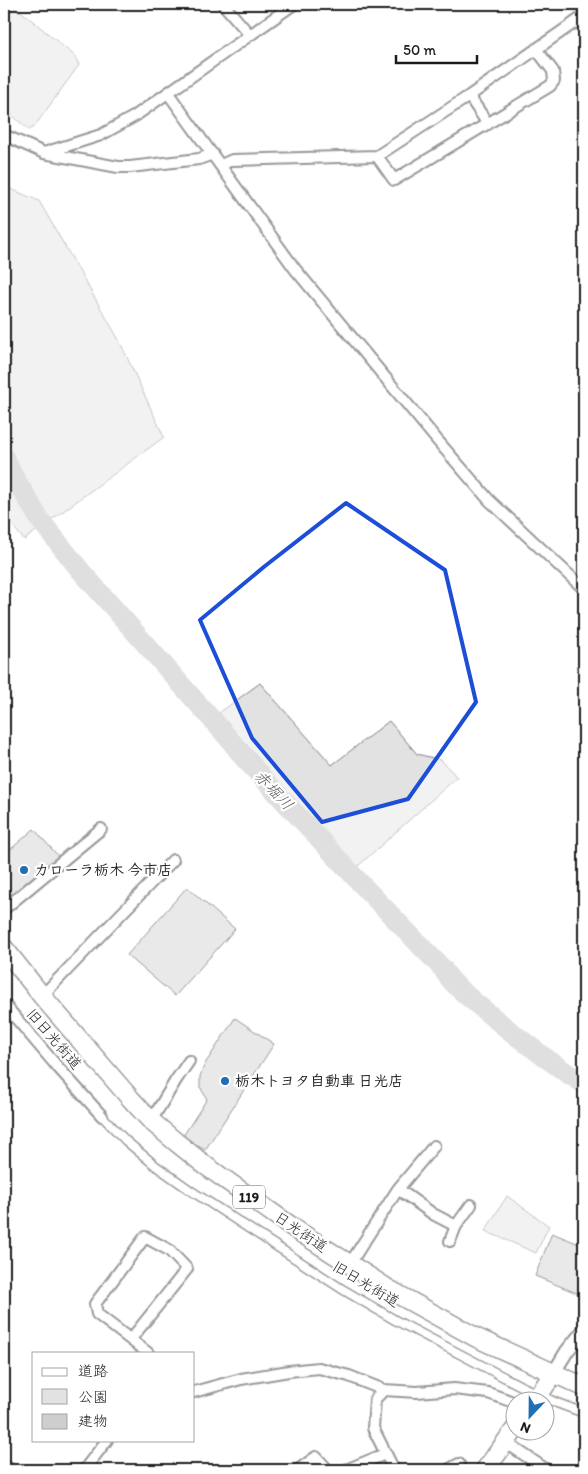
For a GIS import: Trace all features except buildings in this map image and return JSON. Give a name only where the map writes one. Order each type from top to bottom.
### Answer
[{"type":"highway","name":"日光街道","points":[[4,948],[42,996],[151,1121],[239,1190],[349,1265],[390,1290],[477,1338],[584,1387]]},
{"type":"highway","points":[[541,1392],[553,1374]]},
{"type":"highway","points":[[485,1470],[506,1441]]},
{"type":"street","points":[[223,4],[250,35]]},
{"type":"street","points":[[44,153],[115,128],[294,4]]},
{"type":"street","points":[[222,165],[232,160],[377,156],[469,96],[584,16]]},
{"type":"street","points":[[377,156],[394,180],[550,86],[554,81],[553,71],[536,49]]},
{"type":"street","points":[[168,92],[295,269],[442,446],[489,500],[584,589]]},
{"type":"street","points":[[469,96],[488,124]]},
{"type":"street","points":[[4,135],[44,153],[104,165],[130,167],[199,159],[213,154]]},
{"type":"street","points":[[4,909],[101,829]]},
{"type":"street","points":[[42,996],[173,860]]},
{"type":"street","name":"旧日光街道","points":[[4,1004],[102,1116],[126,1141],[156,1166],[342,1289],[526,1392]]},
{"type":"street","points":[[151,1121],[189,1061]]},
{"type":"street","points":[[349,1265],[398,1188],[434,1146]]},
{"type":"street","points":[[398,1188],[433,1214],[456,1226]]},
{"type":"street","points":[[450,1241],[456,1226],[471,1205]]},
{"type":"street","points":[[131,1339],[186,1269],[169,1250],[145,1237],[94,1304],[97,1314],[147,1352]]},
{"type":"street","points":[[553,1374],[567,1351],[584,1330]]},
{"type":"street","points":[[195,1392],[241,1379],[319,1368],[349,1376],[384,1390],[417,1392],[454,1389],[488,1393],[506,1399]]},
{"type":"street","points":[[384,1390],[374,1399],[373,1428],[394,1470]]},
{"type":"street","name":"旧日光街道","points":[[556,1403],[584,1413]]},
{"type":"street","points":[[84,1470],[105,1442]]},
{"type":"street","points":[[517,1442],[547,1470]]},
{"type":"street","points":[[346,1470],[385,1454]]},
{"type":"street","points":[[298,1470],[316,1457],[328,1470]]},
{"type":"street","points":[[448,1470],[459,1464]]},
{"type":"street","points":[[4,1466],[9,1470]]},
{"type":"highlighted area","points":[[346,503],[445,570],[476,702],[408,799],[322,822],[252,738],[200,620]]},
{"type":"green space","points":[[17,8],[75,56],[79,65],[34,127],[29,130],[4,108],[4,21],[10,11]]},
{"type":"green space","points":[[4,186],[39,201],[119,340],[164,437],[24,540],[15,529],[4,509]]},
{"type":"green space","points":[[260,683],[332,765],[389,721],[417,754],[441,760],[457,777],[357,867],[308,816],[219,713]]},
{"type":"green space","points":[[507,1196],[549,1226],[536,1253],[485,1231]]},
{"type":"waterway","name":"赤堀川","points":[[4,457],[18,485],[40,520],[81,571],[243,757],[443,969],[456,986],[520,1039],[584,1084]]},
{"type":"place","name":"カローラ栃木 今市店","points":[[24,870]]},
{"type":"place","name":"栃木トヨタ自動車 日光店","points":[[225,1081]]}]
